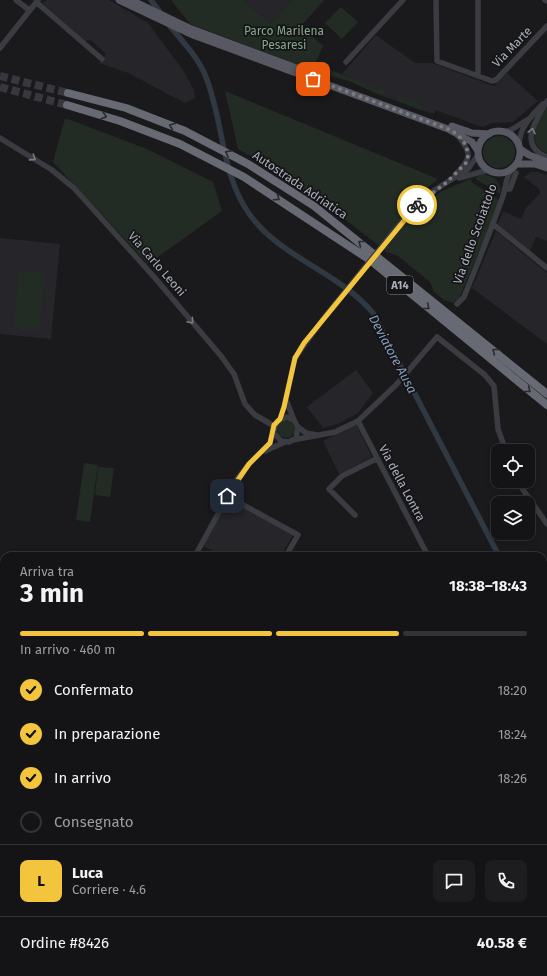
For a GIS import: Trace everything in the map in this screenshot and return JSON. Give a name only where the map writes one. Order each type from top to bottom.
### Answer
[{"type":"highway","name":"Autostrada Adriatica","points":[[68,93],[126,108],[207,142],[248,164],[314,206],[547,394]]},
{"type":"highway","name":"Autostrada Adriatica","points":[[67,105],[120,121],[180,144],[244,176],[370,260],[547,405]]},
{"type":"main road","points":[[118,0],[461,130],[472,133],[489,134],[503,132],[513,136],[529,155],[547,162]]},
{"type":"main road","points":[[130,0],[145,11],[193,35],[455,132],[472,142],[483,166],[488,170],[500,174],[514,172],[520,154],[520,146]]},
{"type":"main road","points":[[478,153],[481,141],[489,134]]},
{"type":"main road","points":[[517,164],[535,164],[547,168]]},
{"type":"street","points":[[16,0],[29,10]]},
{"type":"street","points":[[346,62],[403,0]]},
{"type":"street","name":"Via Marte","points":[[436,0],[436,59],[492,81],[496,80],[547,26]]},
{"type":"street","points":[[478,0],[478,76]]},
{"type":"street","points":[[0,48],[37,1],[102,59]]},
{"type":"street","points":[[520,146],[521,132],[529,119],[547,100]]},
{"type":"street","points":[[547,100],[533,126],[530,135],[536,150],[547,157]]},
{"type":"street","points":[[503,132],[510,130],[529,119]]},
{"type":"street","points":[[447,182],[464,166],[469,156],[465,144],[455,132]]},
{"type":"street","name":"Via Carlo Leoni","points":[[0,138],[52,170],[74,188],[155,278],[221,356],[234,374],[246,404],[255,415],[274,429]]},
{"type":"street","points":[[197,552],[227,496],[249,464],[270,443],[287,397],[295,358],[323,319],[422,199],[468,169],[478,153]]},
{"type":"street","points":[[447,182],[488,170]]},
{"type":"street","name":"Via dello Scoiattolo","points":[[457,304],[464,297],[493,224],[505,189],[506,180],[514,172]]},
{"type":"street","points":[[493,224],[547,268]]},
{"type":"street","points":[[261,453],[285,442],[335,432],[358,420],[418,361],[437,337],[492,382],[498,429],[503,444]]},
{"type":"street","points":[[287,397],[288,407],[298,427],[306,433],[320,436]]},
{"type":"street","points":[[280,419],[287,417],[294,420]]},
{"type":"street","name":"Via della Lontra","points":[[358,420],[376,459],[426,552]]},
{"type":"street","points":[[293,440],[298,434],[298,427]]},
{"type":"street","points":[[274,429],[278,439],[285,442]]},
{"type":"street","points":[[355,515],[329,489],[342,476],[376,459]]},
{"type":"street","points":[[522,488],[547,524]]},
{"type":"street","points":[[227,496],[298,535],[288,552]]},
{"type":"shaded area","points":[[47,0],[109,0],[148,23],[183,70],[194,90],[195,98],[185,103],[128,73],[99,63],[106,54],[91,40],[85,41],[42,3]]},
{"type":"shaded area","points":[[243,0],[292,0],[271,23]]},
{"type":"shaded area","points":[[376,35],[415,63],[432,63],[491,85],[476,125],[436,110],[434,114],[421,110],[423,105],[396,97],[397,101],[382,96],[385,93],[342,74]]},
{"type":"shaded area","points":[[507,73],[538,101],[513,122],[492,123],[483,127],[476,125],[491,85],[495,86]]},
{"type":"shaded area","points":[[531,172],[538,172],[547,175],[547,241],[536,237],[530,251],[498,224],[503,211],[521,219],[526,208],[540,193],[539,189],[524,177]]},
{"type":"shaded area","points":[[496,231],[547,273],[547,344],[472,288]]},
{"type":"shaded area","points":[[0,238],[60,244],[51,339],[0,334]]},
{"type":"shaded area","points":[[356,370],[373,393],[358,413],[340,423],[323,428],[307,407]]},
{"type":"shaded area","points":[[356,424],[372,457],[339,474],[323,441]]},
{"type":"shaded area","points":[[234,503],[293,535],[283,552],[214,552],[203,546],[225,504]]},
{"type":"green space","name":"Parco Marilena Pesaresi","points":[[171,0],[243,0],[271,23],[292,0],[324,0],[301,26],[323,46],[315,64],[386,91],[382,96],[351,82],[312,70],[190,24]]},
{"type":"green space","points":[[341,7],[358,22],[342,39],[325,23]]},
{"type":"green space","points":[[225,91],[438,179],[413,200],[422,207],[442,191],[470,179],[473,183],[500,201],[459,299],[453,303],[444,300],[434,292],[430,282],[398,256],[387,252],[333,210],[296,184],[238,149]]},
{"type":"green space","points":[[397,95],[423,105],[421,110],[397,101]]},
{"type":"green space","points":[[547,108],[547,153],[540,149],[536,144],[535,132]]},
{"type":"green space","points":[[65,118],[147,149],[213,182],[222,211],[148,264],[53,162]]},
{"type":"green space","points":[[496,136],[502,136],[511,140],[515,152],[511,164],[502,168],[496,168],[487,164],[483,155],[483,149],[487,140]]},
{"type":"green space","points":[[484,174],[496,179],[501,188],[500,194],[476,179],[476,177]]},
{"type":"green space","points":[[19,270],[45,273],[39,331],[13,328]]},
{"type":"green space","points":[[286,420],[292,423],[295,429],[292,435],[286,438],[280,435],[277,429],[280,423]]},
{"type":"green space","points":[[84,463],[98,465],[90,522],[76,520]]},
{"type":"green space","points":[[98,467],[114,468],[110,497],[95,495]]},
{"type":"waterway","name":"Deviatore Ausa","points":[[151,0],[162,15]]},
{"type":"waterway","name":"Deviatore Ausa","points":[[169,25],[191,51],[204,72],[213,97],[228,167],[233,183],[250,215],[263,230],[277,242],[344,287],[373,313],[497,552]]},
{"type":"tunnel","points":[[0,76],[68,93]]},
{"type":"tunnel","points":[[0,87],[67,105]]},
{"type":"way so far","points":[[313,79],[448,129],[455,132],[465,144],[469,156],[464,166],[447,182],[422,199],[417,205]]},
{"type":"route","points":[[227,496],[237,479],[249,464],[270,443],[274,433],[274,425],[280,419],[287,397],[287,388],[295,358],[304,343],[417,205]]}]
